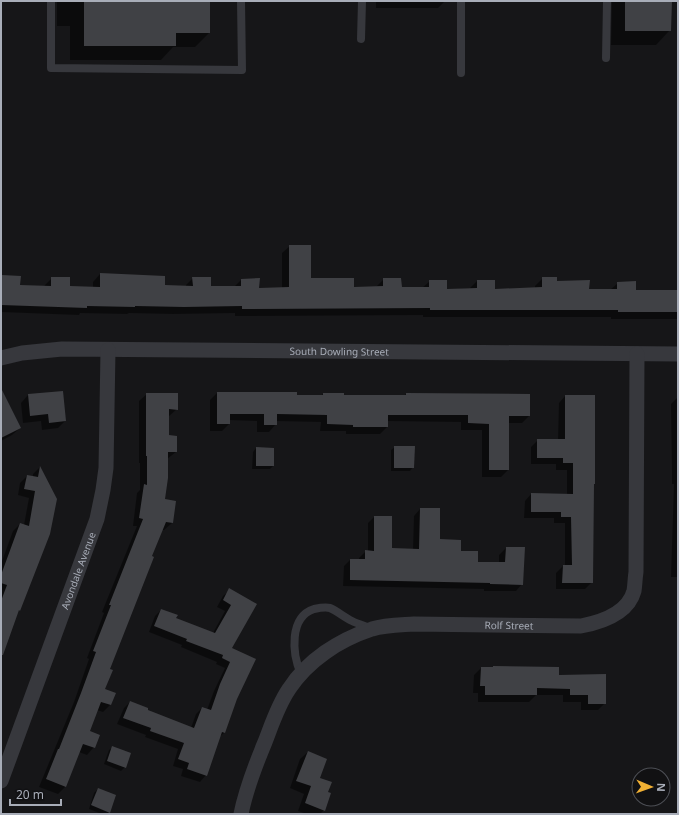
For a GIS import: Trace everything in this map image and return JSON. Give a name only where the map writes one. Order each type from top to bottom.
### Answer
[{"type":"street","name":"South Dowling Street","points":[[1,358],[22,353],[46,350],[678,354]]},
{"type":"street","name":"Avondale Avenue","points":[[1,781],[97,519],[106,468],[108,350]]},
{"type":"street","name":"Rolf Street","points":[[241,814],[249,781],[278,709],[289,689],[301,674],[315,660],[333,646],[373,629],[414,624],[581,626],[597,623],[624,608],[634,592],[636,572],[637,354]]},
{"type":"lane","points":[[51,1],[50,68],[242,70],[241,1]]},
{"type":"lane","points":[[361,39],[362,1]]},
{"type":"lane","points":[[461,1],[461,73]]},
{"type":"lane","points":[[606,58],[607,1]]},
{"type":"lane","points":[[301,674],[298,667],[294,634],[300,618],[307,611],[318,608],[329,608],[352,621],[373,629]]},
{"type":"building","points":[[84,1],[210,1],[210,33],[176,33],[176,46],[84,46]]},
{"type":"building","points":[[625,1],[672,1],[671,31],[625,31]]},
{"type":"building","points":[[289,245],[311,245],[311,278],[354,278],[354,287],[383,286],[383,278],[401,278],[402,287],[429,287],[429,280],[447,280],[447,289],[477,288],[477,280],[495,280],[495,289],[542,287],[542,277],[557,277],[557,281],[590,280],[589,289],[617,289],[617,282],[636,281],[636,290],[678,290],[678,312],[618,312],[618,310],[430,310],[430,308],[242,309],[242,306],[87,306],[87,308],[1,305],[2,275],[21,276],[20,285],[51,286],[51,277],[70,277],[70,286],[100,287],[100,273],[165,276],[165,285],[193,286],[192,277],[211,277],[211,286],[241,286],[241,279],[260,278],[259,288],[289,287]]},
{"type":"building","points":[[1,388],[21,428],[1,438]]},
{"type":"building","points":[[63,391],[66,421],[49,423],[48,414],[30,416],[28,394]]},
{"type":"building","points":[[217,392],[297,392],[297,395],[323,395],[323,393],[344,393],[344,395],[406,395],[406,393],[530,394],[530,416],[509,416],[509,470],[489,470],[489,424],[468,423],[468,415],[388,415],[388,427],[353,427],[353,425],[327,424],[327,415],[277,414],[277,425],[264,425],[264,414],[230,414],[230,424],[217,424]]},
{"type":"building","points":[[146,393],[178,393],[178,410],[169,409],[169,435],[177,436],[177,452],[168,452],[168,478],[165,499],[176,501],[173,523],[166,522],[152,556],[154,557],[110,669],[113,670],[105,689],[116,693],[111,705],[101,702],[90,731],[100,735],[95,748],[83,744],[66,787],[46,779],[81,693],[96,652],[93,651],[111,605],[109,605],[143,519],[139,518],[144,484],[147,485]]},
{"type":"building","points":[[565,395],[595,395],[593,583],[562,583],[563,565],[572,565],[571,517],[561,517],[561,512],[531,512],[531,493],[573,494],[573,463],[563,463],[563,458],[537,458],[537,439],[565,439]]},
{"type":"building","points":[[394,446],[415,446],[414,468],[394,468]]},
{"type":"building","points":[[256,447],[274,448],[274,466],[256,466]]},
{"type":"building","points":[[40,466],[57,499],[50,534],[20,611],[19,610],[3,655],[1,655],[1,601],[7,585],[1,583],[1,575],[20,523],[29,526],[35,491],[24,489],[27,475],[38,477]]},
{"type":"building","points":[[420,508],[440,508],[440,539],[461,540],[461,551],[478,551],[478,562],[505,562],[506,547],[525,547],[523,585],[350,580],[350,559],[365,559],[365,550],[374,551],[374,516],[392,516],[392,548],[419,549]]},
{"type":"building","points":[[229,588],[257,604],[232,648],[256,659],[237,699],[225,733],[222,732],[207,776],[187,769],[189,763],[178,759],[184,743],[150,731],[151,728],[123,718],[130,701],[148,708],[148,710],[194,728],[202,707],[211,710],[220,684],[230,662],[222,658],[223,655],[186,641],[187,639],[154,626],[161,609],[178,615],[176,618],[215,633],[231,605],[223,600]]},
{"type":"building","points":[[481,667],[559,667],[559,675],[606,674],[606,704],[588,704],[588,695],[570,695],[570,689],[537,688],[537,695],[485,695],[485,686],[480,686]]},
{"type":"building","points":[[112,746],[131,753],[126,768],[107,761]]},
{"type":"building","points":[[308,751],[327,759],[320,778],[332,782],[328,792],[331,793],[325,811],[305,803],[311,786],[296,781]]},
{"type":"building","points":[[98,788],[116,795],[110,813],[91,805]]}]
